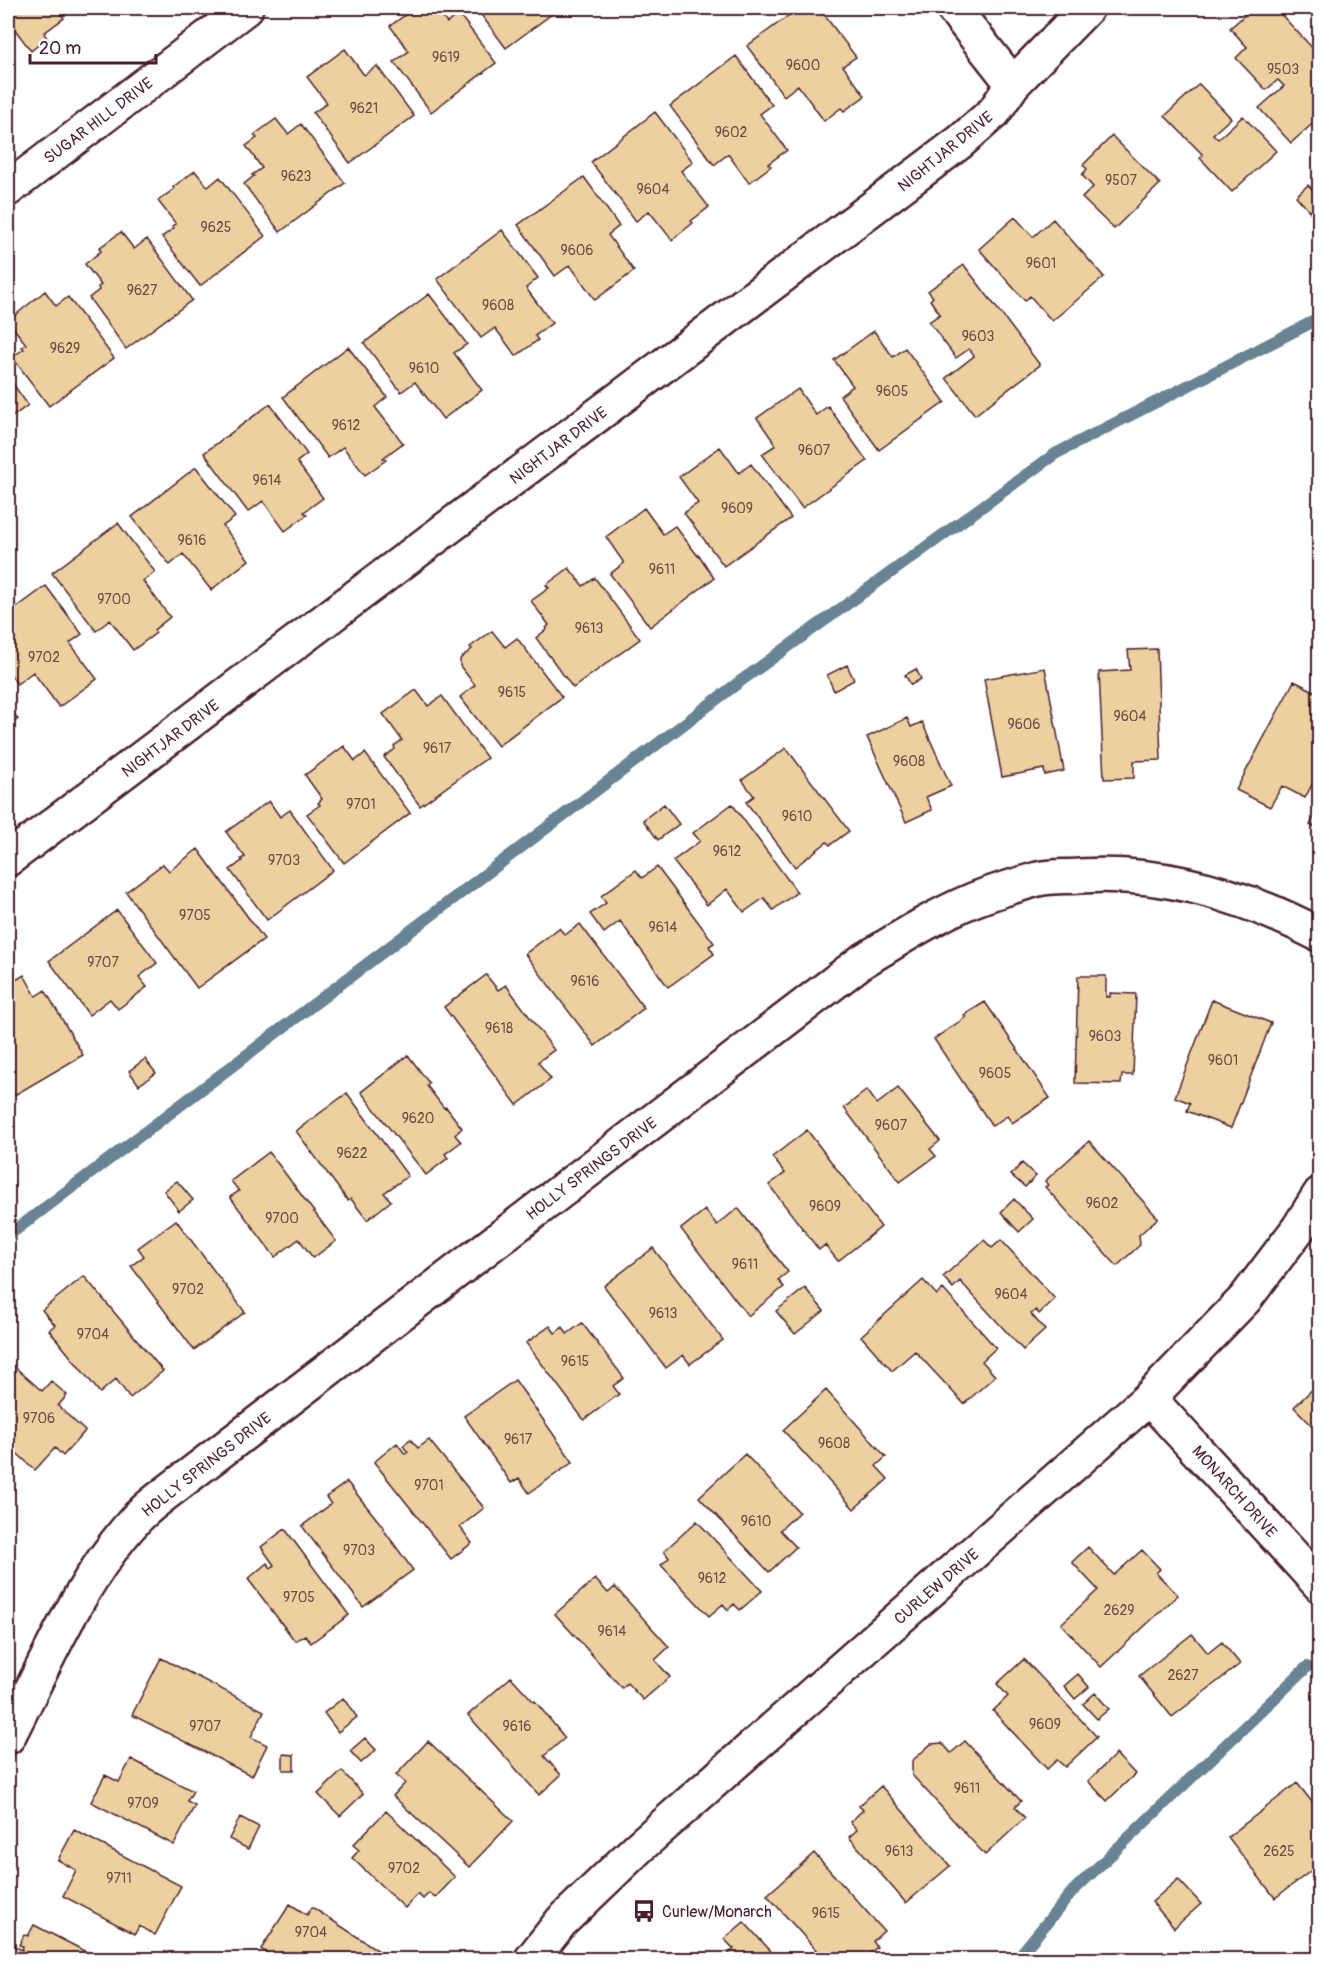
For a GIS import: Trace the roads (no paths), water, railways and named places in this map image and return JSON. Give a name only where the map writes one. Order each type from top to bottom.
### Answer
[{"type":"street","name":"SUGAR HILL DRIVE","points":[[8,189],[246,8]]},
{"type":"street","points":[[953,8],[1013,84]]},
{"type":"street","name":"NIGHTJAR DRIVE","points":[[8,859],[960,142],[994,112],[1013,84],[1087,8]]},
{"type":"street","name":"HOLLY SPRINGS DRIVE","points":[[8,1737],[73,1611],[106,1556],[137,1518],[178,1484],[861,962],[906,935],[973,900],[1041,879],[1104,874],[1164,879],[1226,895],[1285,917],[1320,935]]},
{"type":"street","name":"CURLEW DRIVE","points":[[531,1959],[561,1922],[638,1848],[1149,1398],[1245,1299],[1298,1229],[1320,1194]]},
{"type":"street","name":"MONARCH DRIVE","points":[[1149,1398],[1320,1586]]},
{"type":"waterway","points":[[8,1234],[742,680],[1055,454],[1320,318]]},
{"type":"waterway","points":[[1016,1960],[1073,1891],[1307,1667]]},
{"type":"place","name":"Curlew/Monarch","points":[[644,1911]]}]
